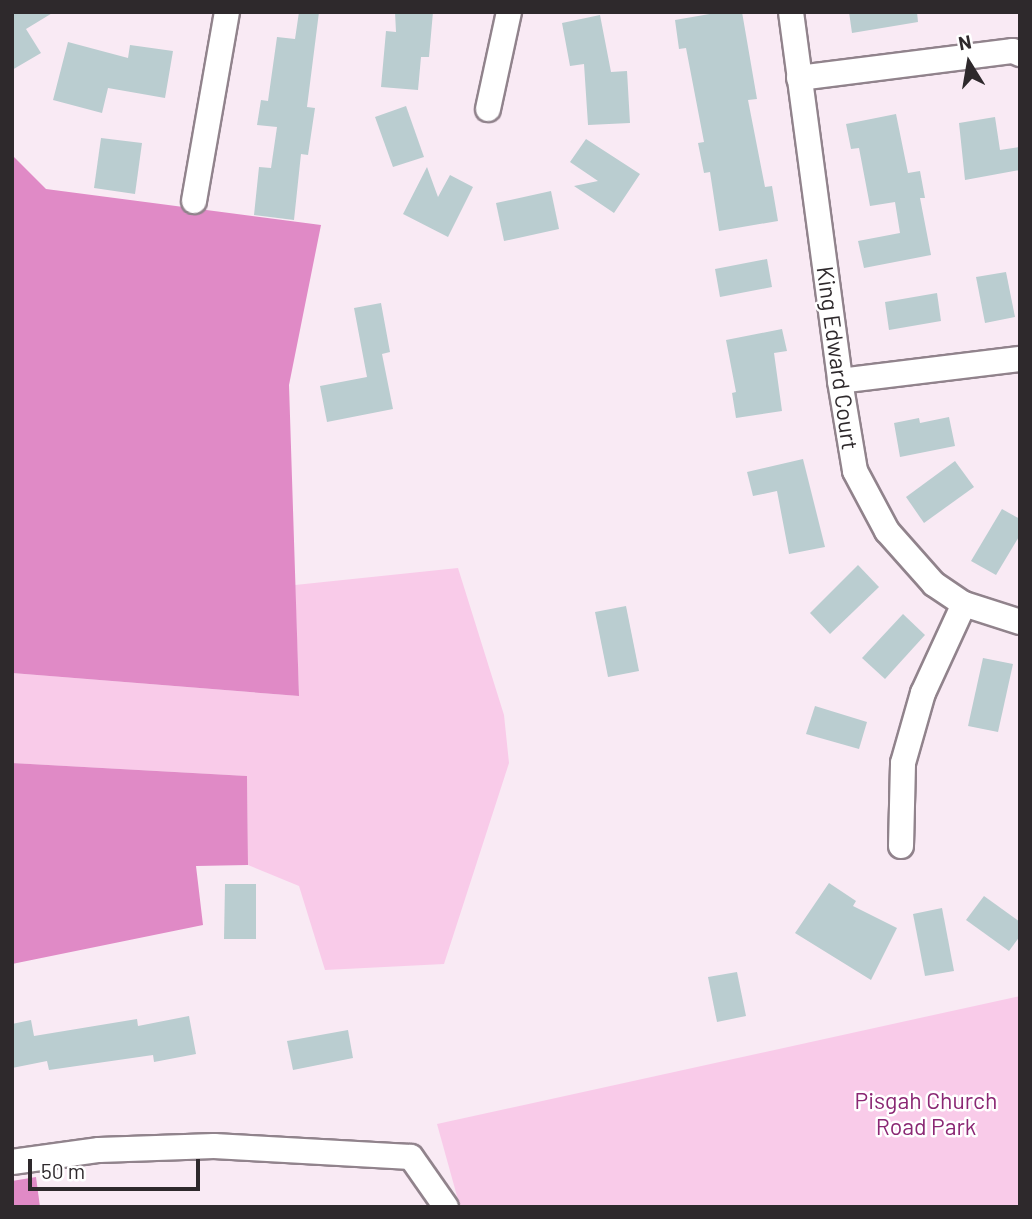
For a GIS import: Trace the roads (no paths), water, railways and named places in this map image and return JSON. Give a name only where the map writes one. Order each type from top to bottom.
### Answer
[{"type":"street","points":[[194,201],[227,12]]},
{"type":"street","points":[[488,109],[509,12]]},
{"type":"street","name":"King Edward Court","points":[[791,12],[840,382],[855,471],[887,531],[934,584],[964,604],[1020,622]]},
{"type":"street","points":[[799,78],[1013,51],[1020,54]]},
{"type":"street","points":[[840,382],[1020,359]]},
{"type":"street","points":[[901,846],[903,762],[923,693],[964,604]]},
{"type":"street","points":[[12,1162],[99,1150],[214,1146],[411,1157],[446,1207]]},
{"type":"park label","name":"Pisgah Church Road Park","points":[[926,1113]]}]
